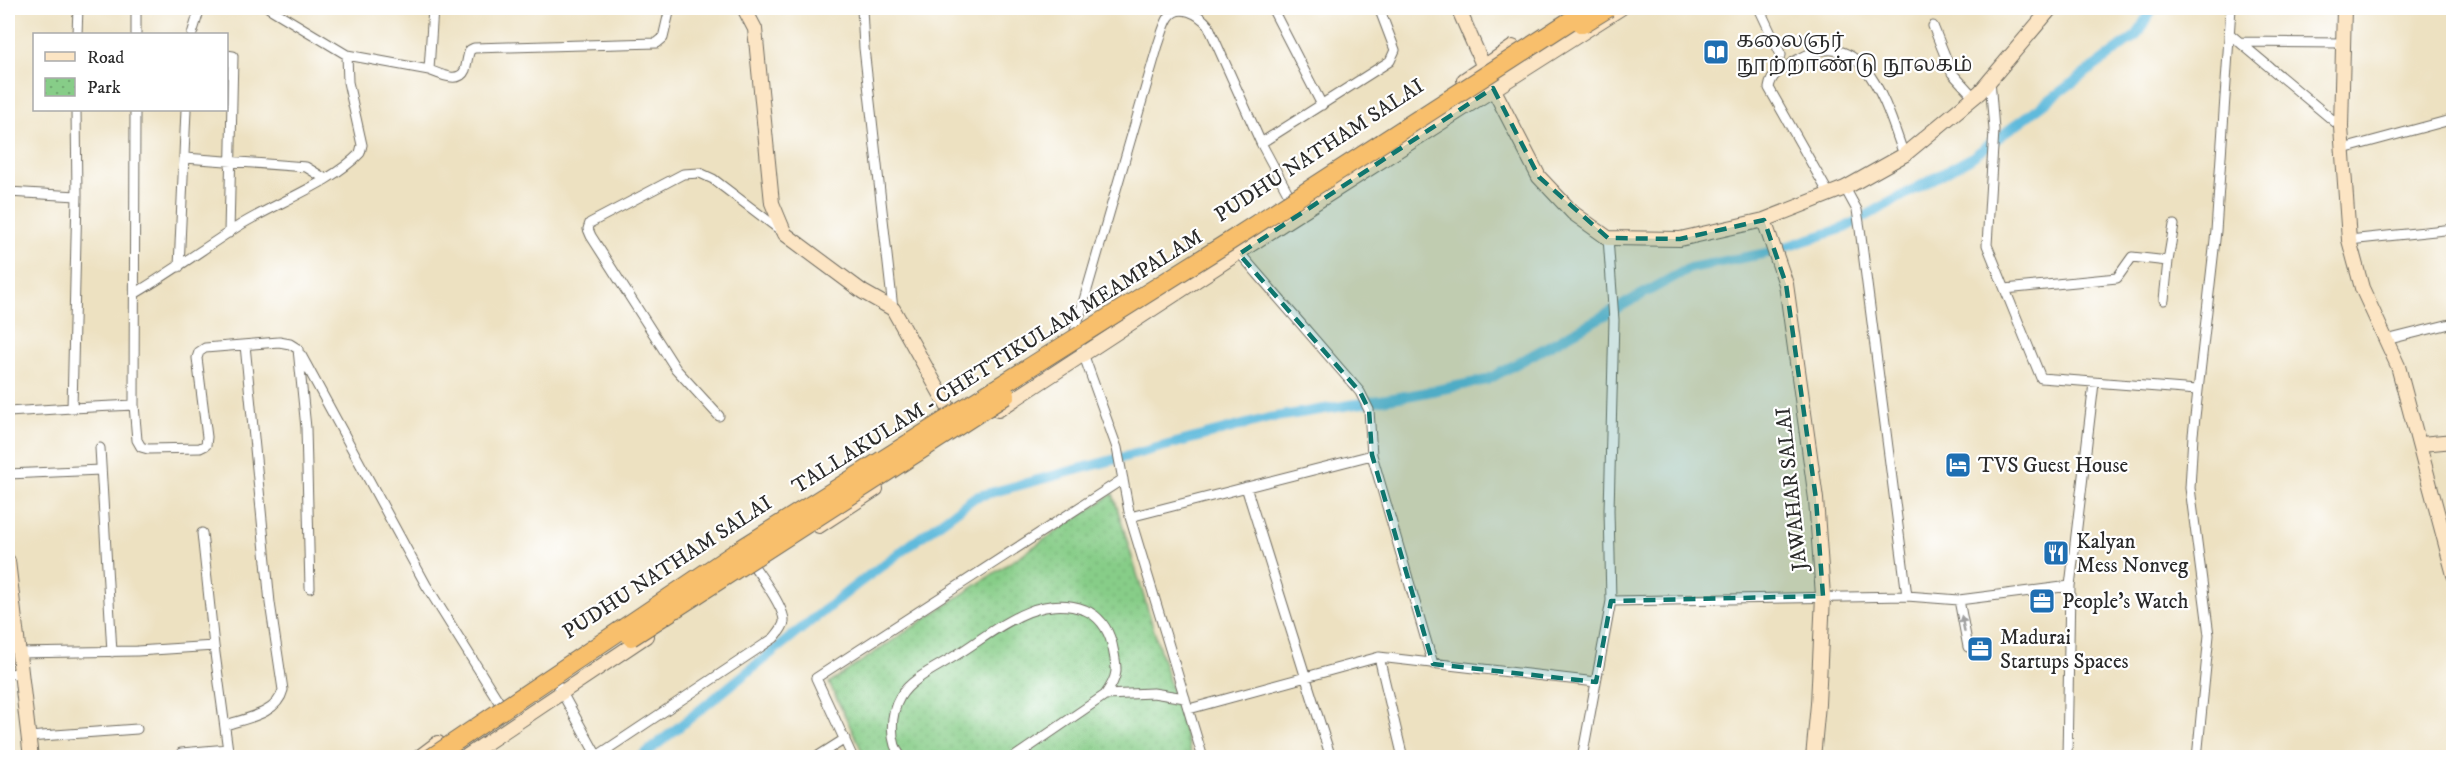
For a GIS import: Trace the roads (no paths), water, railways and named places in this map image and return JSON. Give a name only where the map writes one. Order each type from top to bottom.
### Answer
[{"type":"highway","name":"TALLAKULAM - CHETTIKULAM MEAMPALAM","points":[[431,758],[741,549],[1227,243],[1590,8]]},
{"type":"highway","name":"TALLAKULAM - CHETTIKULAM MEAMPALAM","points":[[449,758],[1608,8]]},
{"type":"main road","points":[[744,8],[755,29],[772,203],[785,234],[863,292],[893,309],[963,433]]},
{"type":"main road","points":[[1458,8],[1493,88],[1539,177],[1573,213],[1608,238],[1680,239],[1764,220],[1845,188],[1904,155],[1974,97],[2051,8]]},
{"type":"main road","name":"PUDHU NATHAM SALAI","points":[[418,758],[549,668],[739,544],[1227,235],[1483,66],[1578,8]]},
{"type":"main road","name":"PUDHU NATHAM SALAI","points":[[464,758],[562,692],[1493,88],[1621,8]]},
{"type":"main road","points":[[2344,8],[2341,127],[2349,240],[2362,288],[2398,366],[2421,444],[2454,575]]},
{"type":"main road","name":"JAWAHAR SALAI","points":[[1764,220],[1786,284],[1816,499],[1822,596],[1818,704],[1813,758]]},
{"type":"main road","points":[[2421,444],[2454,441]]},
{"type":"main road","points":[[8,561],[18,653],[14,674],[31,758]]},
{"type":"street","points":[[77,33],[78,8]]},
{"type":"street","points":[[136,8],[136,33]]},
{"type":"street","points":[[192,33],[200,8]]},
{"type":"street","points":[[268,8],[347,55],[429,70],[454,78],[459,77],[465,71],[470,50],[474,48],[657,43],[663,38],[670,8]]},
{"type":"street","points":[[429,70],[433,8]]},
{"type":"street","points":[[862,8],[864,48],[893,309]]},
{"type":"street","points":[[1272,8],[1322,105]]},
{"type":"street","points":[[1262,143],[1394,57],[1393,41],[1379,8]]},
{"type":"street","points":[[1759,8],[1781,55]]},
{"type":"street","points":[[2198,758],[2209,635],[2190,488],[2198,390],[2216,231],[2231,8]]},
{"type":"street","points":[[1203,758],[1130,517],[1117,448],[1075,330],[1168,18],[1179,11],[1199,11],[1208,25],[1262,143],[1289,195]]},
{"type":"street","points":[[1933,26],[1952,73],[1974,97]]},
{"type":"street","points":[[2230,35],[2341,127]]},
{"type":"street","points":[[2239,42],[2344,43]]},
{"type":"street","points":[[1829,194],[1769,88],[1775,74],[1802,57],[1818,51],[1841,52],[1855,57],[1866,68],[1886,109],[1904,155]]},
{"type":"street","points":[[228,55],[233,56],[229,233]]},
{"type":"street","points":[[136,293],[229,233],[354,160],[360,153],[362,145],[348,82],[347,55]]},
{"type":"street","points":[[1990,79],[1994,130],[1987,245],[2041,378],[2198,390]]},
{"type":"street","points":[[72,408],[77,196],[76,111]]},
{"type":"street","points":[[135,111],[134,405],[137,440],[141,447],[148,449],[200,448],[206,445],[207,437],[197,358],[199,352],[205,348],[279,342],[290,344],[298,349],[426,585],[499,702]]},
{"type":"street","points":[[179,267],[186,111]]},
{"type":"street","points":[[2343,149],[2454,119]]},
{"type":"street","points":[[184,158],[306,166],[324,178]]},
{"type":"street","points":[[718,416],[676,369],[588,228],[590,223],[683,174],[700,172],[713,179],[785,234]]},
{"type":"street","points":[[1845,188],[1857,210],[1907,596]]},
{"type":"street","points":[[8,192],[77,196]]},
{"type":"street","points":[[2164,300],[2174,225]]},
{"type":"street","points":[[2349,240],[2454,229]]},
{"type":"street","points":[[1227,235],[1239,254],[1360,392],[1369,409],[1372,455],[1433,664]]},
{"type":"street","points":[[1582,758],[1611,601],[1609,510],[1614,395],[1614,306],[1608,238]]},
{"type":"street","points":[[2005,290],[2117,278],[2132,257],[2168,261]]},
{"type":"street","points":[[2386,340],[2454,323]]},
{"type":"street","points":[[226,725],[272,709],[280,700],[283,690],[270,603],[245,345]]},
{"type":"street","points":[[298,349],[306,428],[310,588]]},
{"type":"street","points":[[2067,758],[2070,586],[2094,383]]},
{"type":"street","points":[[8,412],[134,405]]},
{"type":"street","points":[[100,448],[112,652]]},
{"type":"street","points":[[1130,517],[1372,455]]},
{"type":"street","points":[[8,474],[101,470]]},
{"type":"street","points":[[854,758],[816,678],[1122,478]]},
{"type":"street","points":[[1246,487],[1331,758]]},
{"type":"street","points":[[181,753],[228,753],[202,533]]},
{"type":"street","points":[[549,668],[597,757],[704,687],[774,638],[781,630],[784,621],[782,610],[739,544]]},
{"type":"street","points":[[1611,601],[1822,596],[1907,596],[1959,600],[2070,586]]},
{"type":"street","points":[[1959,600],[1968,647]]},
{"type":"street","points":[[902,758],[891,730],[900,697],[915,681],[1016,618],[1042,605],[1071,605],[1097,615],[1111,638],[1116,663],[1116,680],[1105,695],[1013,758]]},
{"type":"street","points":[[18,653],[112,652],[214,646]]},
{"type":"street","points":[[1189,710],[1378,657],[1596,682]]},
{"type":"street","points":[[1378,657],[1402,758]]},
{"type":"street","points":[[1105,695],[1153,693],[1185,698]]},
{"type":"street","points":[[28,737],[137,729]]},
{"type":"street","points":[[815,758],[845,739]]},
{"type":"waterway","points":[[640,758],[856,585],[975,497],[1269,418],[1412,395],[1487,380],[1690,268],[1767,253],[1844,228],[1971,158],[2137,35],[2152,8]]},
{"type":"place","name":"கலைஞர் நூற்றாண்டு நூலகம்","points":[[1716,52]]},
{"type":"place","name":"TVS Guest House","points":[[1958,465]]},
{"type":"place","name":"Kalyan Mess Nonveg","points":[[2056,553]]},
{"type":"place","name":"People's Watch","points":[[2042,601]]},
{"type":"place","name":"Madurai Startups Spaces","points":[[1980,649]]}]
